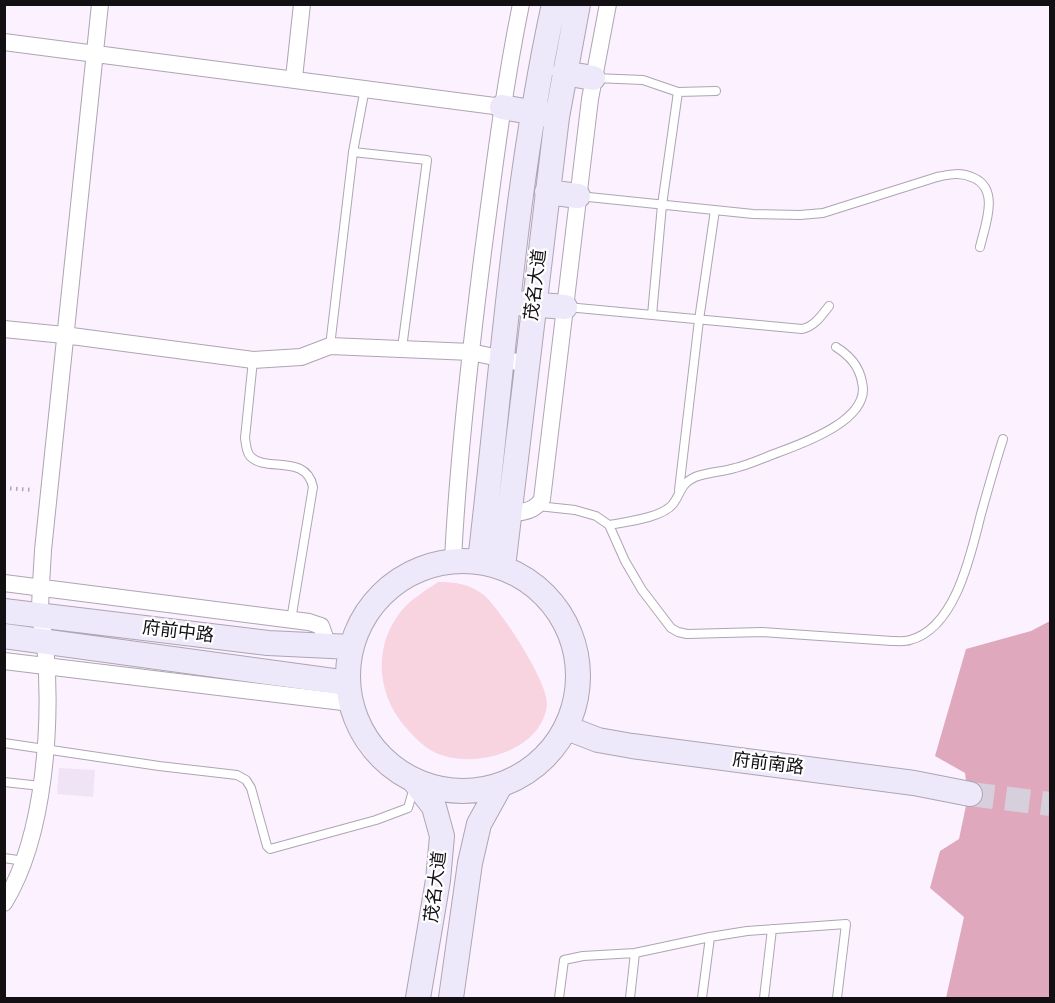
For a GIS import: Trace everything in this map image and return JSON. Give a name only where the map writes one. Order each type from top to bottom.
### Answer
[{"type":"main road","name":"茂名大道","points":[[492,564],[508,514],[547,192],[545,115],[554,4]]},
{"type":"main road","name":"茂名大道","points":[[492,564],[502,359],[509,302],[545,115],[564,74],[578,4]]},
{"type":"main road","points":[[564,74],[593,78]]},
{"type":"main road","points":[[502,107],[545,115]]},
{"type":"main road","points":[[547,192],[578,196]]},
{"type":"main road","points":[[509,302],[566,307]]},
{"type":"main road","points":[[453,560],[492,564],[531,582],[555,605],[571,633],[578,665],[577,697],[567,728],[550,753],[527,773],[500,786],[471,792],[443,790],[415,782],[389,765],[368,742],[354,714],[348,665],[340,646],[380,596],[401,578],[426,566],[453,560]]},
{"type":"main road","name":"府前中路","points":[[4,611],[268,643],[340,646]]},
{"type":"main road","name":"府前中路","points":[[4,636],[350,693]]},
{"type":"main road","name":"府前南路","points":[[567,728],[598,740],[632,746],[914,783],[970,794]]},
{"type":"main road","name":"茂名大道","points":[[415,782],[434,807],[442,836],[438,880],[418,999]]},
{"type":"main road","name":"茂名大道","points":[[451,999],[470,863],[478,824],[500,786]]},
{"type":"street","points":[[4,903],[24,861],[41,786],[45,747],[45,641],[40,616],[43,550],[100,4]]},
{"type":"street","points":[[294,78],[302,4]]},
{"type":"street","points":[[453,560],[471,352],[502,107],[521,4]]},
{"type":"street","points":[[508,514],[530,510],[538,506],[542,500],[593,78],[608,4]]},
{"type":"street","points":[[4,42],[365,87],[502,107]]},
{"type":"street","points":[[4,329],[253,360],[301,357],[330,346],[471,352],[526,364]]},
{"type":"street","points":[[4,583],[42,586],[291,620],[321,626],[340,646]]},
{"type":"street","points":[[4,661],[350,693]]},
{"type":"lane","points":[[593,78],[644,80],[678,92],[716,91]]},
{"type":"lane","points":[[330,346],[353,152],[365,87]]},
{"type":"lane","points":[[652,315],[662,205],[678,92]]},
{"type":"lane","points":[[353,152],[427,160],[402,348]]},
{"type":"lane","points":[[578,196],[777,216],[823,213],[937,177],[964,174],[982,182],[988,190],[990,201],[980,247]]},
{"type":"lane","points":[[679,490],[699,320],[715,210]]},
{"type":"lane","points":[[566,307],[802,329],[812,324],[829,306]]},
{"type":"lane","points":[[609,525],[662,512],[672,505],[685,483],[699,476],[737,468],[814,439],[842,421],[854,410],[864,389],[855,364],[846,353],[836,347]]},
{"type":"lane","points":[[253,360],[245,438],[247,449],[251,457],[258,461],[289,465],[307,473],[313,487],[291,620]]},
{"type":"lane","points":[[538,506],[574,510],[596,516],[609,525],[625,561],[642,590],[671,628],[678,632],[762,632],[892,641],[910,640],[922,635],[939,621],[954,600],[969,558],[1003,439]]},
{"type":"lane","points":[[4,743],[237,775],[246,780],[251,788],[267,846],[270,849],[376,820],[408,808],[415,782]]},
{"type":"lane","points":[[4,782],[41,786]]},
{"type":"lane","points":[[4,858],[24,861]]},
{"type":"lane","points":[[559,999],[564,960],[582,956],[635,953],[710,937],[772,928],[846,924],[837,999]]},
{"type":"lane","points":[[764,999],[772,928]]},
{"type":"lane","points":[[702,999],[710,937]]},
{"type":"lane","points":[[630,999],[635,953]]},
{"type":"path","points":[[4,488],[49,490]]},
{"type":"shaded area","points":[[438,582],[463,584],[485,596],[513,632],[541,681],[547,705],[543,720],[534,733],[508,751],[475,759],[460,759],[434,752],[412,734],[390,703],[382,674],[382,658],[390,628],[407,604]]},
{"type":"shaded area","points":[[1050,621],[1050,998],[946,998],[964,917],[930,888],[940,851],[959,839],[968,796],[965,773],[935,756],[966,649],[1031,631]]},
{"type":"shaded area","points":[[59,768],[95,770],[93,797],[57,794]]},
{"type":"tunnel","points":[[970,794],[1050,804]]}]
